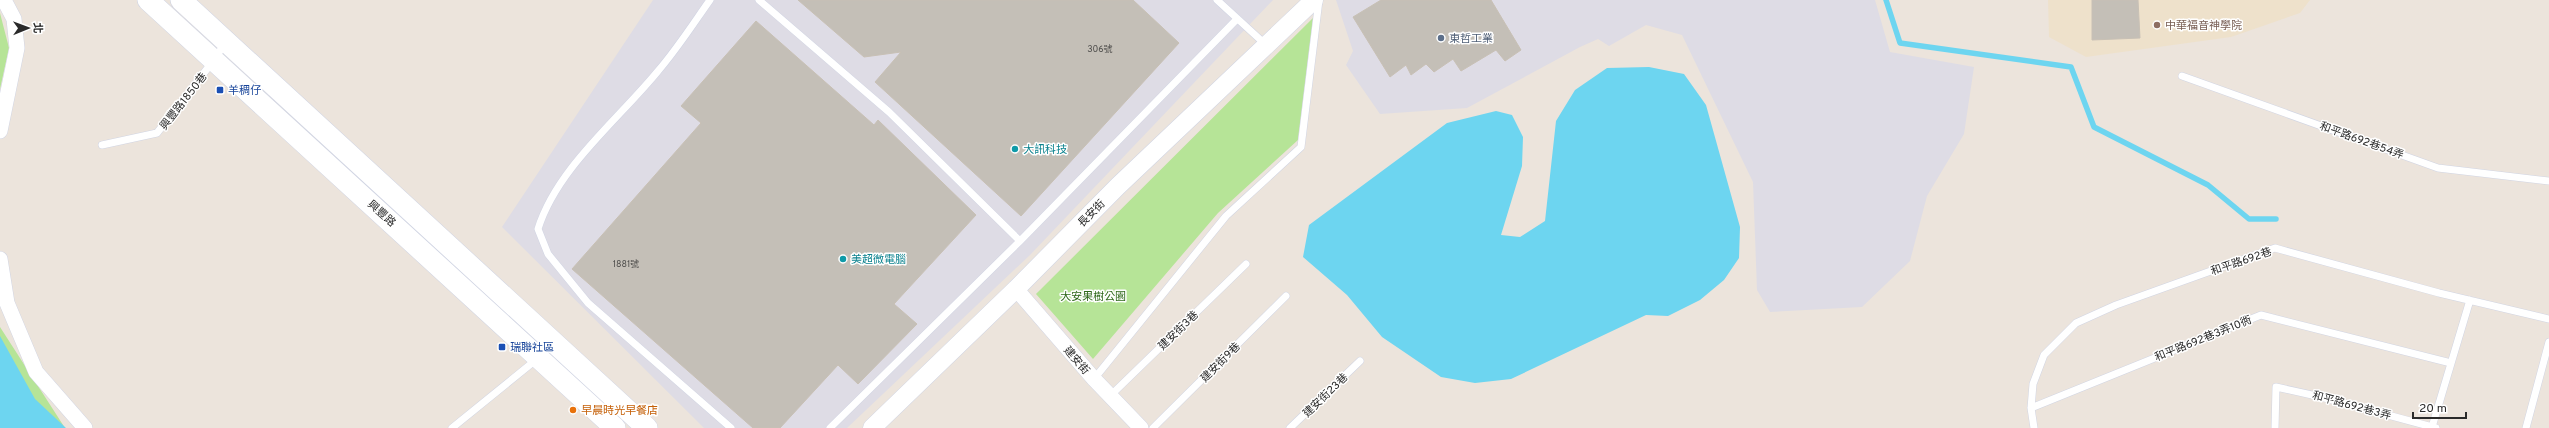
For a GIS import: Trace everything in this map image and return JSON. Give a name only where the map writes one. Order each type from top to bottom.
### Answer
[{"type":"main road","name":"興豐路","points":[[148,0],[615,428]]},
{"type":"main road","name":"興豐路","points":[[181,0],[647,428]]},
{"type":"street","points":[[0,131],[17,48],[14,19],[4,0]]},
{"type":"street","name":"長安街","points":[[872,428],[1016,289],[1118,186],[1265,44],[1314,0]]},
{"type":"street","points":[[0,259],[7,303],[36,372],[85,428]]},
{"type":"street","name":"建安街","points":[[1016,289],[1094,379],[1141,428]]},
{"type":"lane","points":[[710,0],[659,70],[566,175],[544,208],[538,229],[548,254],[588,303],[731,428]]},
{"type":"lane","points":[[759,0],[889,112],[1020,241]]},
{"type":"lane","points":[[1217,0],[1265,44]]},
{"type":"lane","points":[[1094,379],[1226,216],[1300,147],[1319,0]]},
{"type":"lane","points":[[830,428],[1020,241],[1237,19]]},
{"type":"lane","name":"興豐路1850巷","points":[[102,146],[157,133],[214,60],[226,41]]},
{"type":"lane","name":"和平路692巷54弄","points":[[2182,76],[2438,168],[2549,180]]},
{"type":"lane","name":"和平路692巷","points":[[2034,428],[2031,408],[2032,384],[2044,355],[2076,322],[2116,305],[2275,248],[2470,300],[2548,316]]},
{"type":"lane","name":"建安街3巷","points":[[1110,396],[1246,264]]},
{"type":"lane","name":"建安街9巷","points":[[1153,428],[1286,296]]},
{"type":"lane","name":"和平路692巷3弄","points":[[2275,428],[2276,387],[2322,397],[2434,427],[2470,300]]},
{"type":"lane","name":"和平路692巷3弄10衖","points":[[2031,408],[2261,315],[2451,363]]},
{"type":"lane","points":[[2526,428],[2549,342]]},
{"type":"lane","points":[[452,428],[539,358]]},
{"type":"lane","name":"建安街23巷","points":[[1290,428],[1360,361]]},
{"type":"shaded area","points":[[653,0],[1273,0],[1030,255],[847,428],[704,428],[502,227]]},
{"type":"shaded area","points":[[1336,0],[1875,0],[1890,52],[1974,67],[1964,134],[1927,196],[1910,261],[1862,307],[1770,312],[1757,290],[1753,182],[1682,35],[1646,25],[1609,46],[1598,39],[1580,47],[1467,108],[1380,114],[1346,65],[1353,51]]},
{"type":"shaded area","name":"中華福音神學院","points":[[2048,0],[2310,0],[2300,13],[2231,37],[2086,57],[2049,37]]},
{"type":"green space","points":[[0,13],[9,48],[0,89]]},
{"type":"green space","name":"大安果樹公園","points":[[1313,18],[1298,140],[1218,213],[1093,359],[1036,294]]},
{"type":"green space","points":[[0,327],[65,428],[0,428]]},
{"type":"water","points":[[1649,67],[1684,74],[1706,105],[1740,227],[1739,258],[1724,280],[1700,300],[1668,316],[1646,315],[1511,379],[1475,383],[1441,377],[1382,337],[1347,295],[1303,257],[1309,225],[1447,123],[1496,111],[1512,115],[1523,137],[1522,166],[1501,235],[1520,237],[1545,221],[1556,121],[1575,90],[1607,68]]},
{"type":"water","points":[[0,336],[35,399],[66,428],[0,428]]},
{"type":"building","name":"大訊科技","points":[[798,0],[1133,0],[1179,43],[1021,216],[875,82],[901,52],[864,57]]},
{"type":"building","name":"東哲工業","points":[[1381,0],[1491,0],[1521,50],[1505,61],[1496,50],[1461,71],[1453,59],[1434,72],[1426,64],[1411,75],[1406,65],[1390,77],[1353,17]]},
{"type":"building","points":[[2092,0],[2138,0],[2140,38],[2092,40]]},
{"type":"building","points":[[756,21],[874,125],[878,120],[976,215],[894,304],[917,324],[858,384],[838,365],[780,428],[753,428],[572,269],[701,123],[681,106]]},
{"type":"waterway","points":[[1886,0],[1900,43],[2071,67],[2094,127],[2208,185],[2249,219],[2276,219]]},
{"type":"place","name":"中華福音神學院","points":[[2157,25]]},
{"type":"place","name":"東哲工業","points":[[1441,38]]},
{"type":"place","name":"羊稠仔","points":[[220,90]]},
{"type":"place","name":"大訊科技","points":[[1015,149]]},
{"type":"place","name":"美超微電腦","points":[[843,259]]},
{"type":"place","name":"瑞聯社區","points":[[502,347]]},
{"type":"place","name":"早晨時光早餐店","points":[[573,410]]}]
